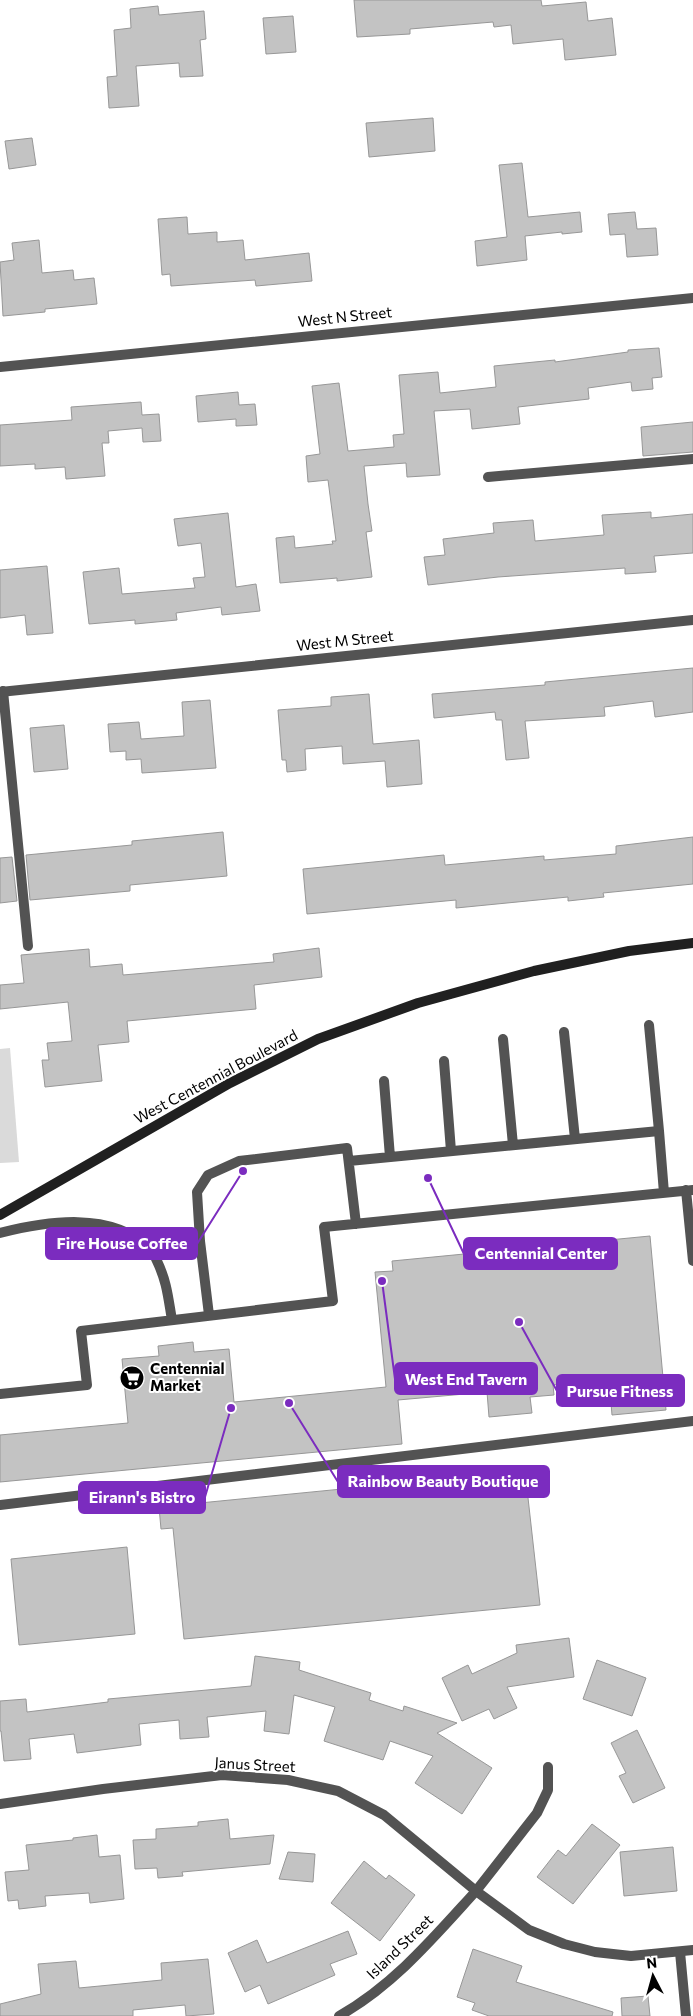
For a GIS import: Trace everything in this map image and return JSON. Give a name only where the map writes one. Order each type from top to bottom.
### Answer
[{"type":"main road","name":"West Centennial Boulevard","points":[[0,1215],[230,1083],[318,1039],[418,1003],[534,970],[629,951],[693,943]]},
{"type":"street","name":"West N Street","points":[[0,367],[693,298]]},
{"type":"street","points":[[488,477],[693,459]]},
{"type":"street","name":"West M Street","points":[[2,691],[693,620]]},
{"type":"street","points":[[2,691],[28,946]]},
{"type":"street","points":[[649,1025],[664,1193]]},
{"type":"street","points":[[564,1032],[575,1139]]},
{"type":"street","points":[[503,1039],[512,1145]]},
{"type":"street","points":[[444,1061],[451,1151]]},
{"type":"street","points":[[384,1081],[390,1157]]},
{"type":"street","points":[[349,1161],[659,1131]]},
{"type":"street","points":[[209,1315],[200,1241],[197,1192],[208,1175],[239,1161],[347,1148],[356,1224]]},
{"type":"street","points":[[0,1394],[86,1385],[81,1331],[333,1300],[324,1227],[689,1190],[693,1261]]},
{"type":"street","points":[[0,1233],[22,1227],[85,1222],[119,1228],[150,1248],[165,1278],[172,1320]]},
{"type":"street","points":[[0,1505],[693,1421]]},
{"type":"street","points":[[476,1891],[537,1814],[548,1790],[548,1767]]},
{"type":"street","name":"Janus Street","points":[[0,1804],[103,1789],[222,1775],[288,1780],[338,1791],[384,1815],[476,1891],[529,1930],[564,1944],[595,1952],[631,1956],[693,1950]]},
{"type":"street","name":"Island Street","points":[[339,2016],[363,2003],[406,1967],[476,1891]]},
{"type":"street","points":[[680,1952],[686,2016]]},
{"type":"shaded area","points":[[10,1048],[19,1162],[0,1163],[0,1049]]},
{"type":"building","points":[[354,0],[541,0],[542,6],[586,2],[588,21],[612,18],[616,55],[565,60],[563,39],[513,44],[511,25],[494,27],[493,22],[410,29],[410,34],[357,37]]},
{"type":"building","points":[[158,6],[159,15],[204,11],[206,39],[200,40],[203,76],[180,77],[179,63],[136,66],[139,106],[109,108],[107,77],[117,76],[114,30],[131,28],[130,9]]},
{"type":"building","points":[[293,16],[296,52],[266,54],[263,18]]},
{"type":"building","points":[[433,118],[435,151],[369,157],[366,123]]},
{"type":"building","points":[[32,138],[36,165],[9,169],[5,141]]},
{"type":"building","points":[[522,163],[528,217],[580,212],[582,232],[525,236],[527,260],[477,266],[475,241],[507,237],[499,165]]},
{"type":"building","points":[[635,212],[637,229],[656,228],[658,255],[627,257],[625,234],[610,235],[608,214]]},
{"type":"building","points":[[187,217],[188,234],[217,232],[217,242],[243,240],[245,260],[309,253],[312,281],[256,286],[255,280],[171,286],[170,274],[162,275],[158,219]]},
{"type":"building","points":[[39,240],[42,273],[73,270],[74,280],[94,278],[97,304],[45,309],[45,312],[3,316],[0,262],[14,260],[12,243]]},
{"type":"building","points":[[659,348],[662,377],[652,378],[653,389],[632,391],[631,382],[588,388],[589,399],[518,407],[520,424],[472,429],[470,409],[434,411],[440,475],[407,477],[406,463],[364,466],[372,531],[366,532],[372,577],[337,581],[337,578],[280,583],[276,538],[294,536],[295,548],[333,544],[332,541],[336,541],[328,480],[308,482],[306,456],[320,454],[312,386],[339,383],[348,451],[394,447],[393,435],[404,434],[399,375],[438,372],[440,393],[496,387],[494,366],[555,360],[555,362],[628,352],[628,350]]},
{"type":"building","points":[[238,392],[239,405],[255,404],[257,425],[236,426],[236,419],[198,422],[196,396]]},
{"type":"building","points":[[141,402],[142,415],[159,414],[161,441],[143,442],[142,428],[108,431],[109,443],[102,443],[105,476],[66,479],[65,467],[35,469],[35,464],[0,466],[0,425],[72,420],[71,407]]},
{"type":"building","points":[[693,422],[693,452],[643,456],[641,427]]},
{"type":"building","points":[[651,512],[651,518],[693,514],[693,553],[654,556],[656,572],[625,574],[625,568],[498,577],[428,585],[424,557],[445,555],[443,539],[494,533],[493,523],[533,520],[535,541],[604,535],[602,515]]},
{"type":"building","points":[[228,513],[236,587],[256,584],[260,611],[222,615],[221,607],[176,613],[177,620],[135,624],[135,620],[89,624],[83,572],[119,568],[122,594],[195,588],[193,578],[205,577],[201,543],[178,546],[174,519]]},
{"type":"building","points":[[47,566],[53,633],[27,635],[25,615],[0,618],[0,570]]},
{"type":"building","points":[[693,668],[693,712],[655,717],[653,701],[604,707],[605,716],[525,721],[529,758],[506,760],[502,720],[496,720],[495,712],[434,718],[432,694],[545,685],[545,682]]},
{"type":"building","points":[[369,694],[373,744],[419,740],[422,784],[387,787],[385,761],[343,764],[342,746],[305,749],[306,770],[287,772],[286,760],[282,760],[278,710],[331,706],[331,697]]},
{"type":"building","points":[[210,700],[216,768],[142,773],[141,759],[126,760],[126,751],[110,752],[108,724],[139,722],[141,739],[184,736],[182,702]]},
{"type":"building","points":[[64,725],[68,769],[34,772],[30,728]]},
{"type":"building","points":[[223,832],[227,876],[130,885],[130,891],[30,900],[26,855],[132,845],[132,841]]},
{"type":"building","points":[[693,837],[693,884],[603,893],[604,897],[568,901],[568,897],[456,908],[456,900],[307,914],[303,869],[444,855],[445,865],[544,856],[544,860],[616,854],[616,846]]},
{"type":"building","points":[[12,857],[17,901],[0,903],[0,858]]},
{"type":"building","points":[[319,948],[322,977],[254,985],[256,1009],[127,1021],[129,1042],[98,1045],[102,1081],[45,1087],[42,1060],[49,1060],[47,1043],[72,1041],[68,1002],[0,1009],[0,985],[24,983],[21,955],[89,949],[90,967],[122,964],[123,975],[274,962],[273,954]]},
{"type":"building","points":[[650,1236],[666,1410],[612,1415],[609,1379],[553,1385],[554,1395],[530,1397],[532,1413],[489,1417],[487,1392],[398,1400],[402,1444],[0,1482],[0,1435],[128,1423],[122,1359],[159,1356],[158,1346],[193,1342],[194,1352],[229,1349],[234,1402],[386,1387],[375,1272],[393,1271],[392,1261]]},
{"type":"building","points":[[525,1471],[540,1605],[184,1639],[173,1528],[161,1529],[159,1507]]},
{"type":"building","points":[[127,1547],[135,1634],[19,1645],[11,1559]]},
{"type":"building","points":[[569,1638],[574,1677],[507,1687],[517,1708],[494,1719],[489,1709],[462,1721],[442,1678],[468,1665],[472,1674],[517,1653],[516,1645]]},
{"type":"building","points":[[255,1656],[300,1662],[299,1670],[371,1693],[369,1700],[403,1711],[404,1706],[457,1723],[437,1733],[492,1768],[462,1814],[415,1783],[433,1756],[390,1741],[383,1760],[324,1741],[335,1707],[294,1695],[289,1734],[264,1731],[266,1711],[207,1717],[209,1737],[180,1739],[179,1720],[139,1724],[141,1745],[77,1753],[74,1734],[29,1739],[31,1759],[4,1761],[0,1731],[0,1701],[26,1699],[27,1712],[108,1702],[108,1699],[251,1686]]},
{"type":"building","points":[[597,1660],[646,1678],[632,1716],[583,1699]]},
{"type":"building","points":[[637,1730],[665,1788],[633,1803],[619,1776],[626,1773],[611,1743]]},
{"type":"building","points":[[228,1819],[230,1839],[274,1835],[270,1864],[182,1872],[183,1876],[158,1878],[157,1868],[135,1869],[133,1840],[156,1839],[156,1829],[198,1826],[198,1822]]},
{"type":"building","points":[[592,1824],[620,1845],[573,1904],[537,1877],[558,1850],[566,1856]]},
{"type":"building","points":[[97,1835],[99,1857],[120,1855],[124,1899],[90,1903],[89,1893],[45,1896],[46,1906],[19,1909],[18,1900],[8,1901],[5,1872],[29,1870],[26,1845],[73,1840],[73,1838]]},
{"type":"building","points":[[673,1847],[677,1891],[624,1896],[620,1852]]},
{"type":"building","points":[[288,1852],[315,1854],[313,1882],[279,1879]]},
{"type":"building","points":[[364,1861],[386,1879],[389,1875],[415,1895],[380,1941],[331,1903]]},
{"type":"building","points":[[348,1931],[357,1954],[330,1964],[335,1975],[268,2004],[260,1985],[245,1992],[228,1953],[257,1940],[267,1963]]},
{"type":"building","points":[[473,1949],[522,1966],[516,1982],[613,2012],[612,2016],[489,2016],[472,2010],[475,2003],[457,1997]]},
{"type":"building","points":[[208,1959],[214,2014],[186,2016],[185,2005],[133,2010],[133,2016],[0,2016],[0,2004],[41,1994],[38,1964],[76,1961],[79,1988],[162,1980],[161,1963]]},
{"type":"building","points":[[648,1996],[650,2016],[622,2016],[621,1998]]},
{"type":"place","name":"Fire House Coffee","points":[[243,1171]]},
{"type":"place","name":"Centennial Center","points":[[428,1178]]},
{"type":"place","name":"West End Tavern","points":[[382,1281]]},
{"type":"place","name":"Pursue Fitness","points":[[519,1322]]},
{"type":"place","name":"Centennial Market","points":[[132,1378]]},
{"type":"place","name":"Rainbow Beauty Boutique","points":[[289,1403]]},
{"type":"place","name":"Eirann's Bistro","points":[[231,1408]]}]
